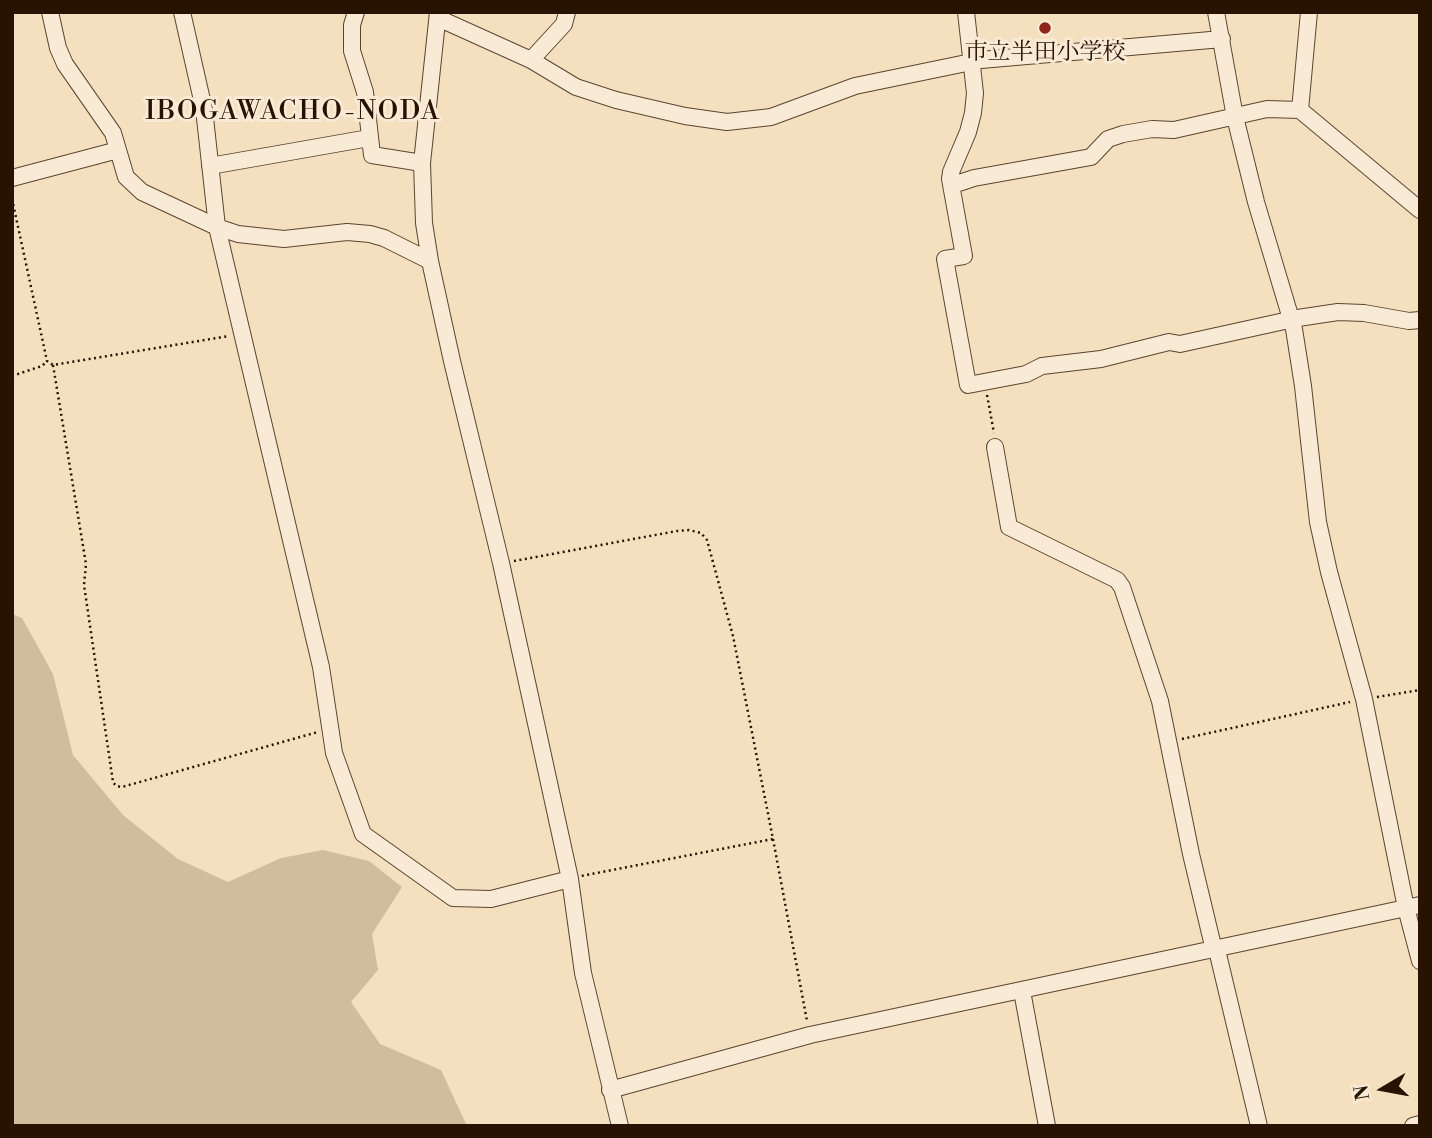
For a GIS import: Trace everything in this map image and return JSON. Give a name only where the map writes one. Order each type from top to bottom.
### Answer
[{"type":"street","points":[[50,12],[58,48],[65,64],[72,77],[103,115],[113,133],[126,177],[135,186],[217,228],[238,234],[284,239],[347,232],[370,234],[430,261]]},
{"type":"street","points":[[182,12],[204,109],[217,228],[321,667],[334,753],[363,834],[453,898],[491,899],[570,879]]},
{"type":"street","points":[[356,12],[352,25],[352,51],[365,92],[372,155],[422,163]]},
{"type":"street","points":[[531,60],[564,24],[567,12]]},
{"type":"street","points":[[966,12],[975,93],[968,132],[950,179],[964,256],[945,259],[968,385],[1026,374],[1042,366],[1101,359],[1169,342],[1180,344],[1292,319],[1338,312],[1420,320]]},
{"type":"street","points":[[1216,12],[1235,117],[1256,202],[1292,319],[1303,386],[1318,522],[1364,699],[1413,907],[1420,961]]},
{"type":"street","points":[[1300,110],[1309,12]]},
{"type":"street","points":[[620,1126],[583,973],[570,879],[501,563],[430,261],[422,199],[422,163],[438,15],[531,60],[576,86],[616,100],[699,120],[727,122],[771,117],[855,86],[971,62],[1222,39]]},
{"type":"street","points":[[950,179],[959,183],[1091,157],[1108,139],[1123,134],[1152,129],[1174,130],[1267,109],[1300,110],[1420,211]]},
{"type":"street","points":[[210,166],[369,138]]},
{"type":"street","points":[[12,178],[118,150]]},
{"type":"street","points":[[995,447],[1009,527],[1117,580],[1122,587],[1154,681],[1191,854],[1259,1126]]},
{"type":"street","points":[[610,1090],[810,1035],[1413,907]]},
{"type":"street","points":[[1022,991],[1047,1126]]},
{"type":"street","points":[[1413,1126],[1420,1124]]},
{"type":"path","points":[[12,199],[47,361],[53,365],[242,334]]},
{"type":"path","points":[[12,376],[42,366],[47,361]]},
{"type":"path","points":[[53,365],[86,564],[84,585],[113,782],[116,786],[122,787],[331,729]]},
{"type":"path","points":[[985,382],[995,447]]},
{"type":"path","points":[[501,563],[677,530],[701,533],[706,540],[733,636],[810,1035]]},
{"type":"path","points":[[1168,742],[1364,699],[1420,690]]},
{"type":"path","points":[[570,879],[773,839]]},
{"type":"shaded area","points":[[12,614],[22,618],[53,674],[73,755],[123,815],[178,859],[228,882],[281,858],[323,850],[369,861],[402,887],[372,934],[378,970],[351,1002],[380,1044],[441,1070],[467,1126],[12,1126]]},
{"type":"place","name":"市立半田小学校","points":[[1045,28]]},
{"type":"district","name":"IBOGAWACHO-NODA","points":[[293,113]]}]
